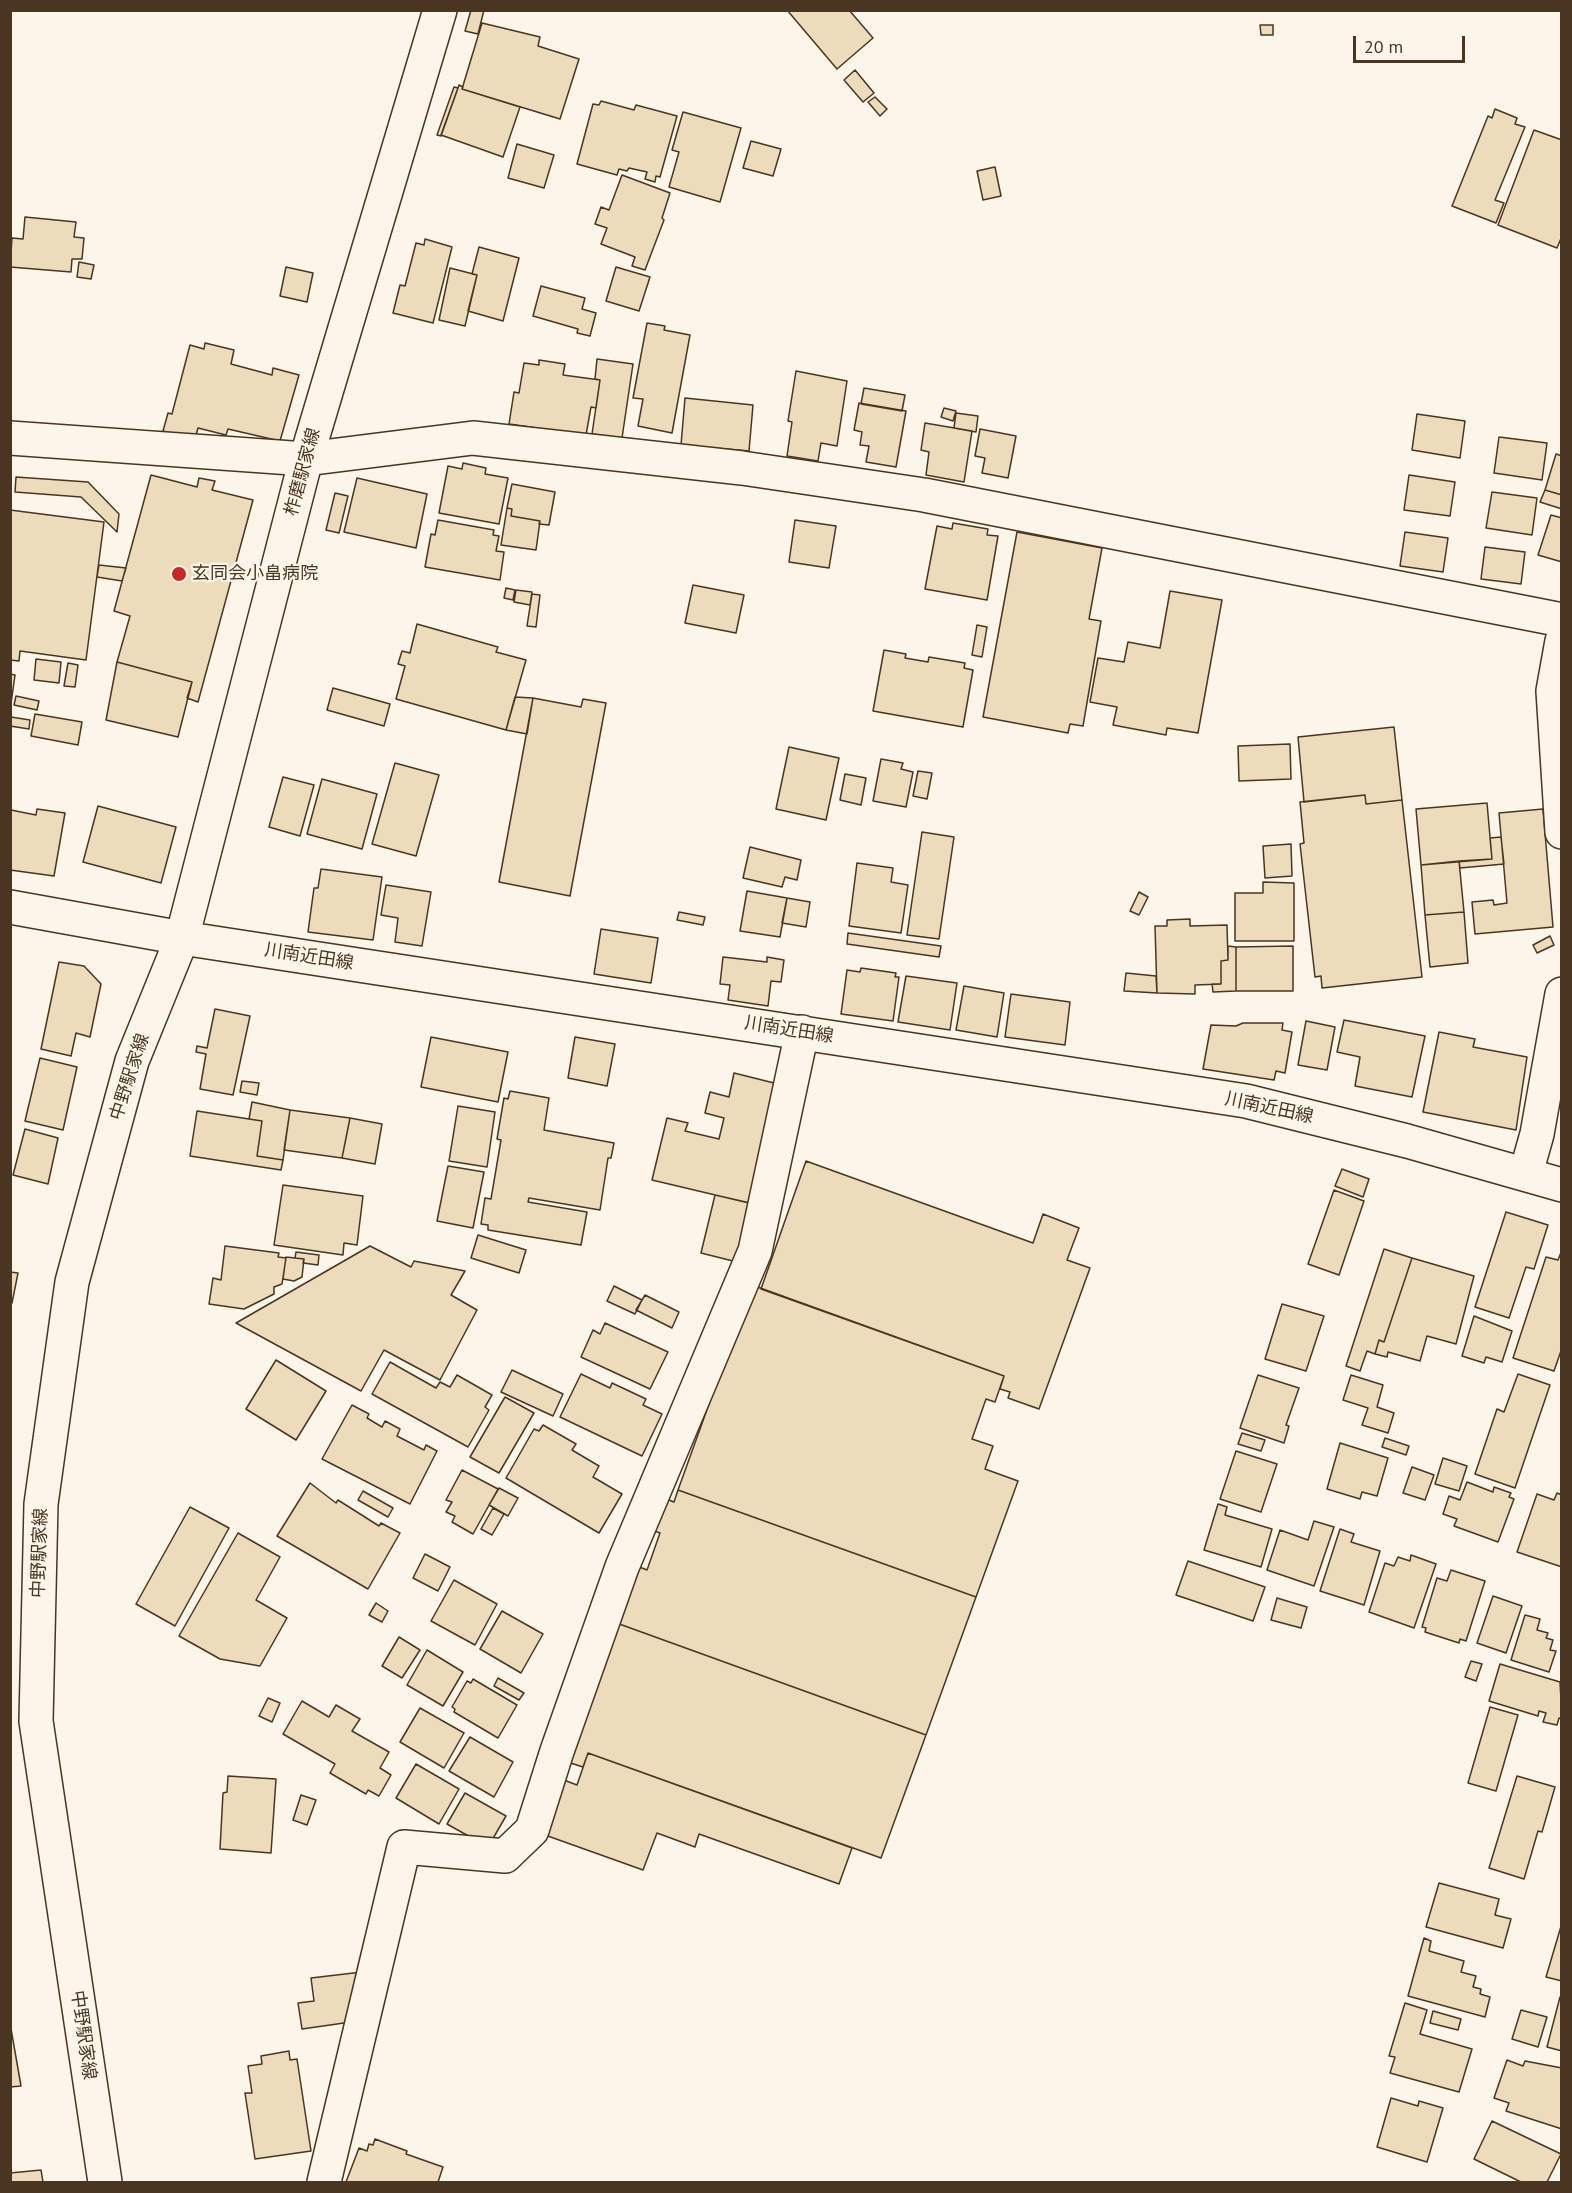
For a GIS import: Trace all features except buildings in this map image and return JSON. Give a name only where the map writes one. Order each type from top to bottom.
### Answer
[{"type":"main road","name":"柞磨駅家線","points":[[182,938],[306,459],[440,10]]},
{"type":"main road","points":[[10,438],[306,459],[473,438],[742,468],[924,495],[1562,620]]},
{"type":"main road","points":[[1562,640],[1553,691],[1562,832]]},
{"type":"main road","name":"川南近田線","points":[[10,907],[182,938],[1246,1101],[1526,1173],[1562,1185]]},
{"type":"main road","name":"中野駅家線","points":[[105,2182],[36,1721],[41,1504],[72,1282],[132,1061],[182,938]]},
{"type":"main road","points":[[1526,1173],[1537,1134],[1562,994]]},
{"type":"main road","points":[[324,2182],[404,1847],[505,1856],[532,1830],[557,1751],[622,1567],[755,1251],[802,1032]]},
{"type":"place","name":"玄同会小畠病院","points":[[179,574]]}]
